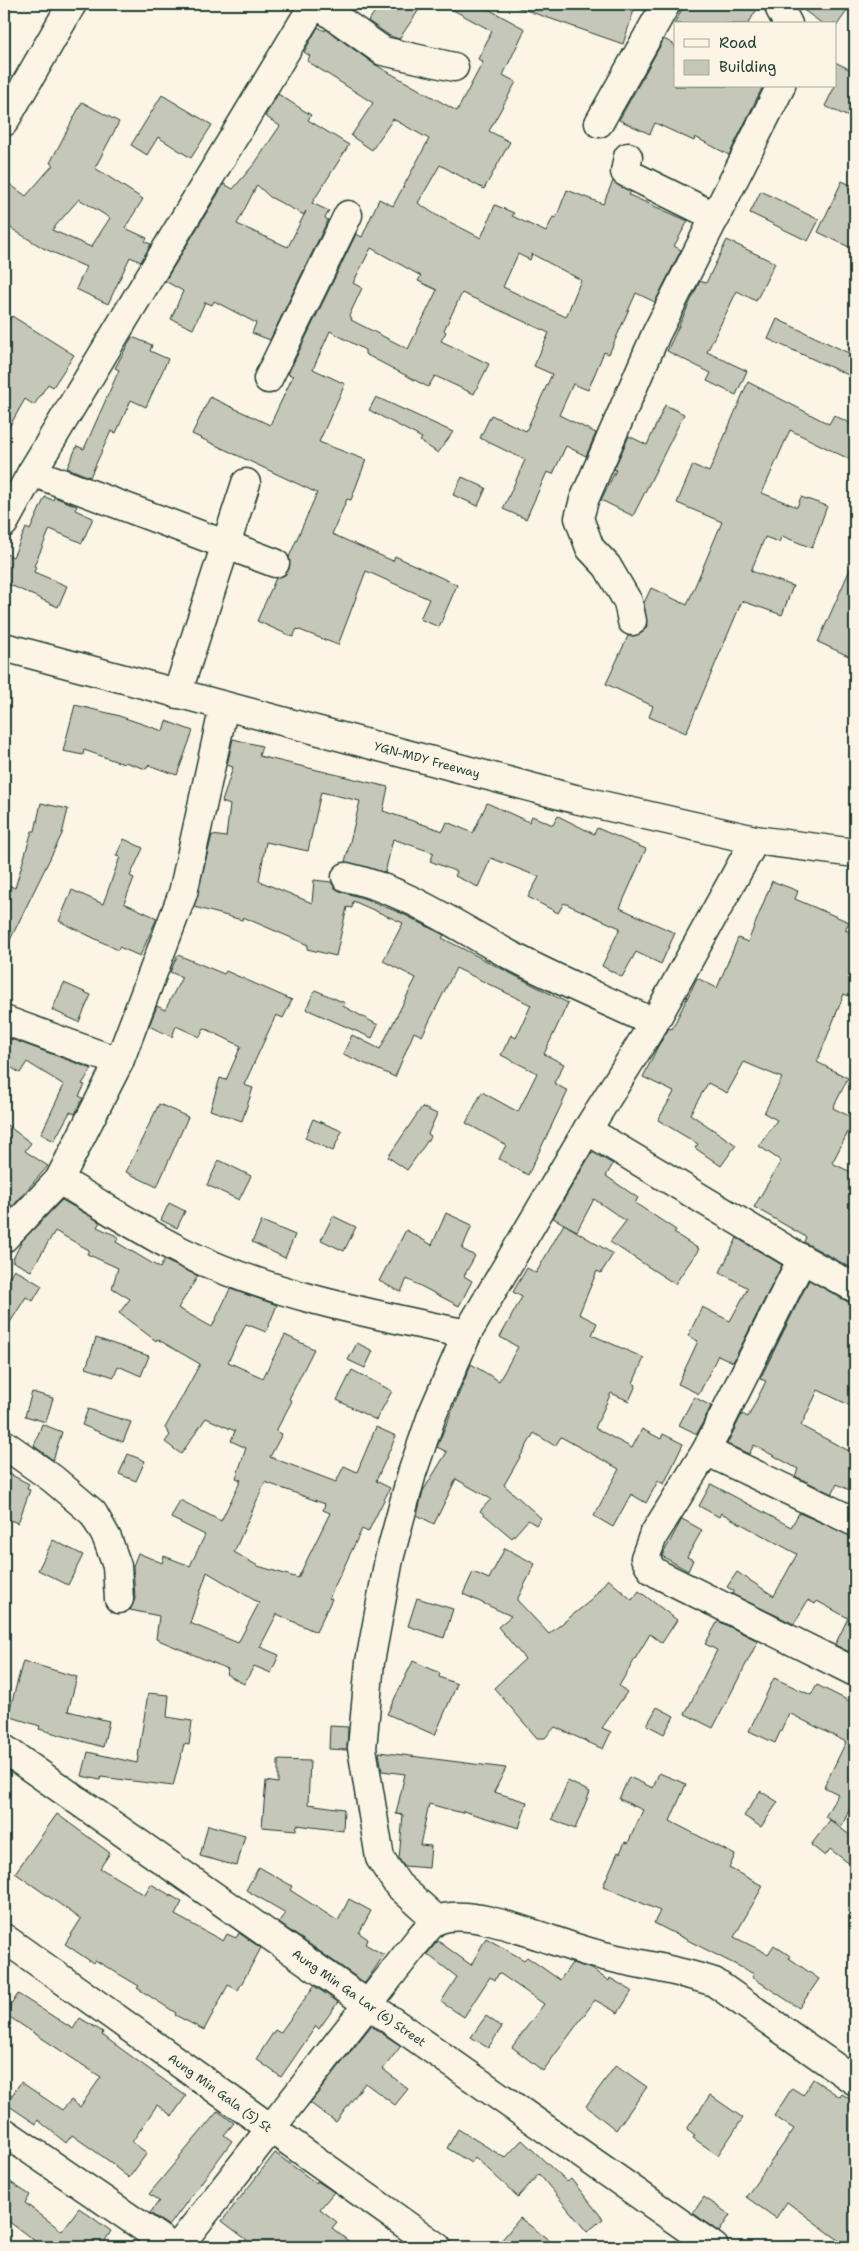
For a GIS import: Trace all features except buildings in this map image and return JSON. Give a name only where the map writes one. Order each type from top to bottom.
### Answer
[{"type":"street","points":[[4,122],[72,4]]},
{"type":"street","points":[[4,523],[32,472],[316,4],[383,51],[454,67]]},
{"type":"street","points":[[599,123],[666,4]]},
{"type":"street","points":[[632,622],[628,602],[606,566],[590,548],[579,518],[584,500],[656,334],[780,88]]},
{"type":"street","points":[[628,156],[625,172],[716,217]]},
{"type":"street","points":[[268,379],[348,215]]},
{"type":"street","points":[[32,472],[275,562]]},
{"type":"street","points":[[177,694],[246,483]]},
{"type":"street","name":"YGN-MDY Freeway","points":[[4,647],[575,799],[755,840],[855,853]]},
{"type":"street","points":[[4,1238],[59,1180],[119,1062],[183,894],[224,706]]},
{"type":"street","points":[[437,1920],[398,1885],[380,1858],[362,1748],[370,1662],[389,1559],[412,1473],[432,1416],[467,1334],[587,1130],[654,1023],[755,840]]},
{"type":"street","points":[[346,877],[373,883],[398,894],[511,956],[654,1023]]},
{"type":"street","points":[[4,1020],[119,1062]]},
{"type":"street","points":[[587,1130],[802,1259],[855,1288]]},
{"type":"street","points":[[59,1180],[187,1254],[256,1281],[330,1306],[467,1334]]},
{"type":"street","points":[[802,1259],[706,1451],[653,1536],[645,1558],[648,1565],[662,1576],[855,1672]]},
{"type":"street","points":[[4,1444],[53,1479],[93,1513],[107,1538],[117,1566],[119,1599]]},
{"type":"street","points":[[706,1451],[855,1522]]},
{"type":"street","name":"Aung Min Ga Lar (6) Street","points":[[4,1749],[714,2247]]},
{"type":"street","points":[[178,2247],[419,1939],[437,1920],[459,1918],[484,1919],[596,1954],[688,1973],[714,1982],[855,2081]]},
{"type":"street","name":"Aung Min Gala (5) St","points":[[4,1938],[437,2247]]},
{"type":"street","points":[[4,2132],[172,2247]]}]
